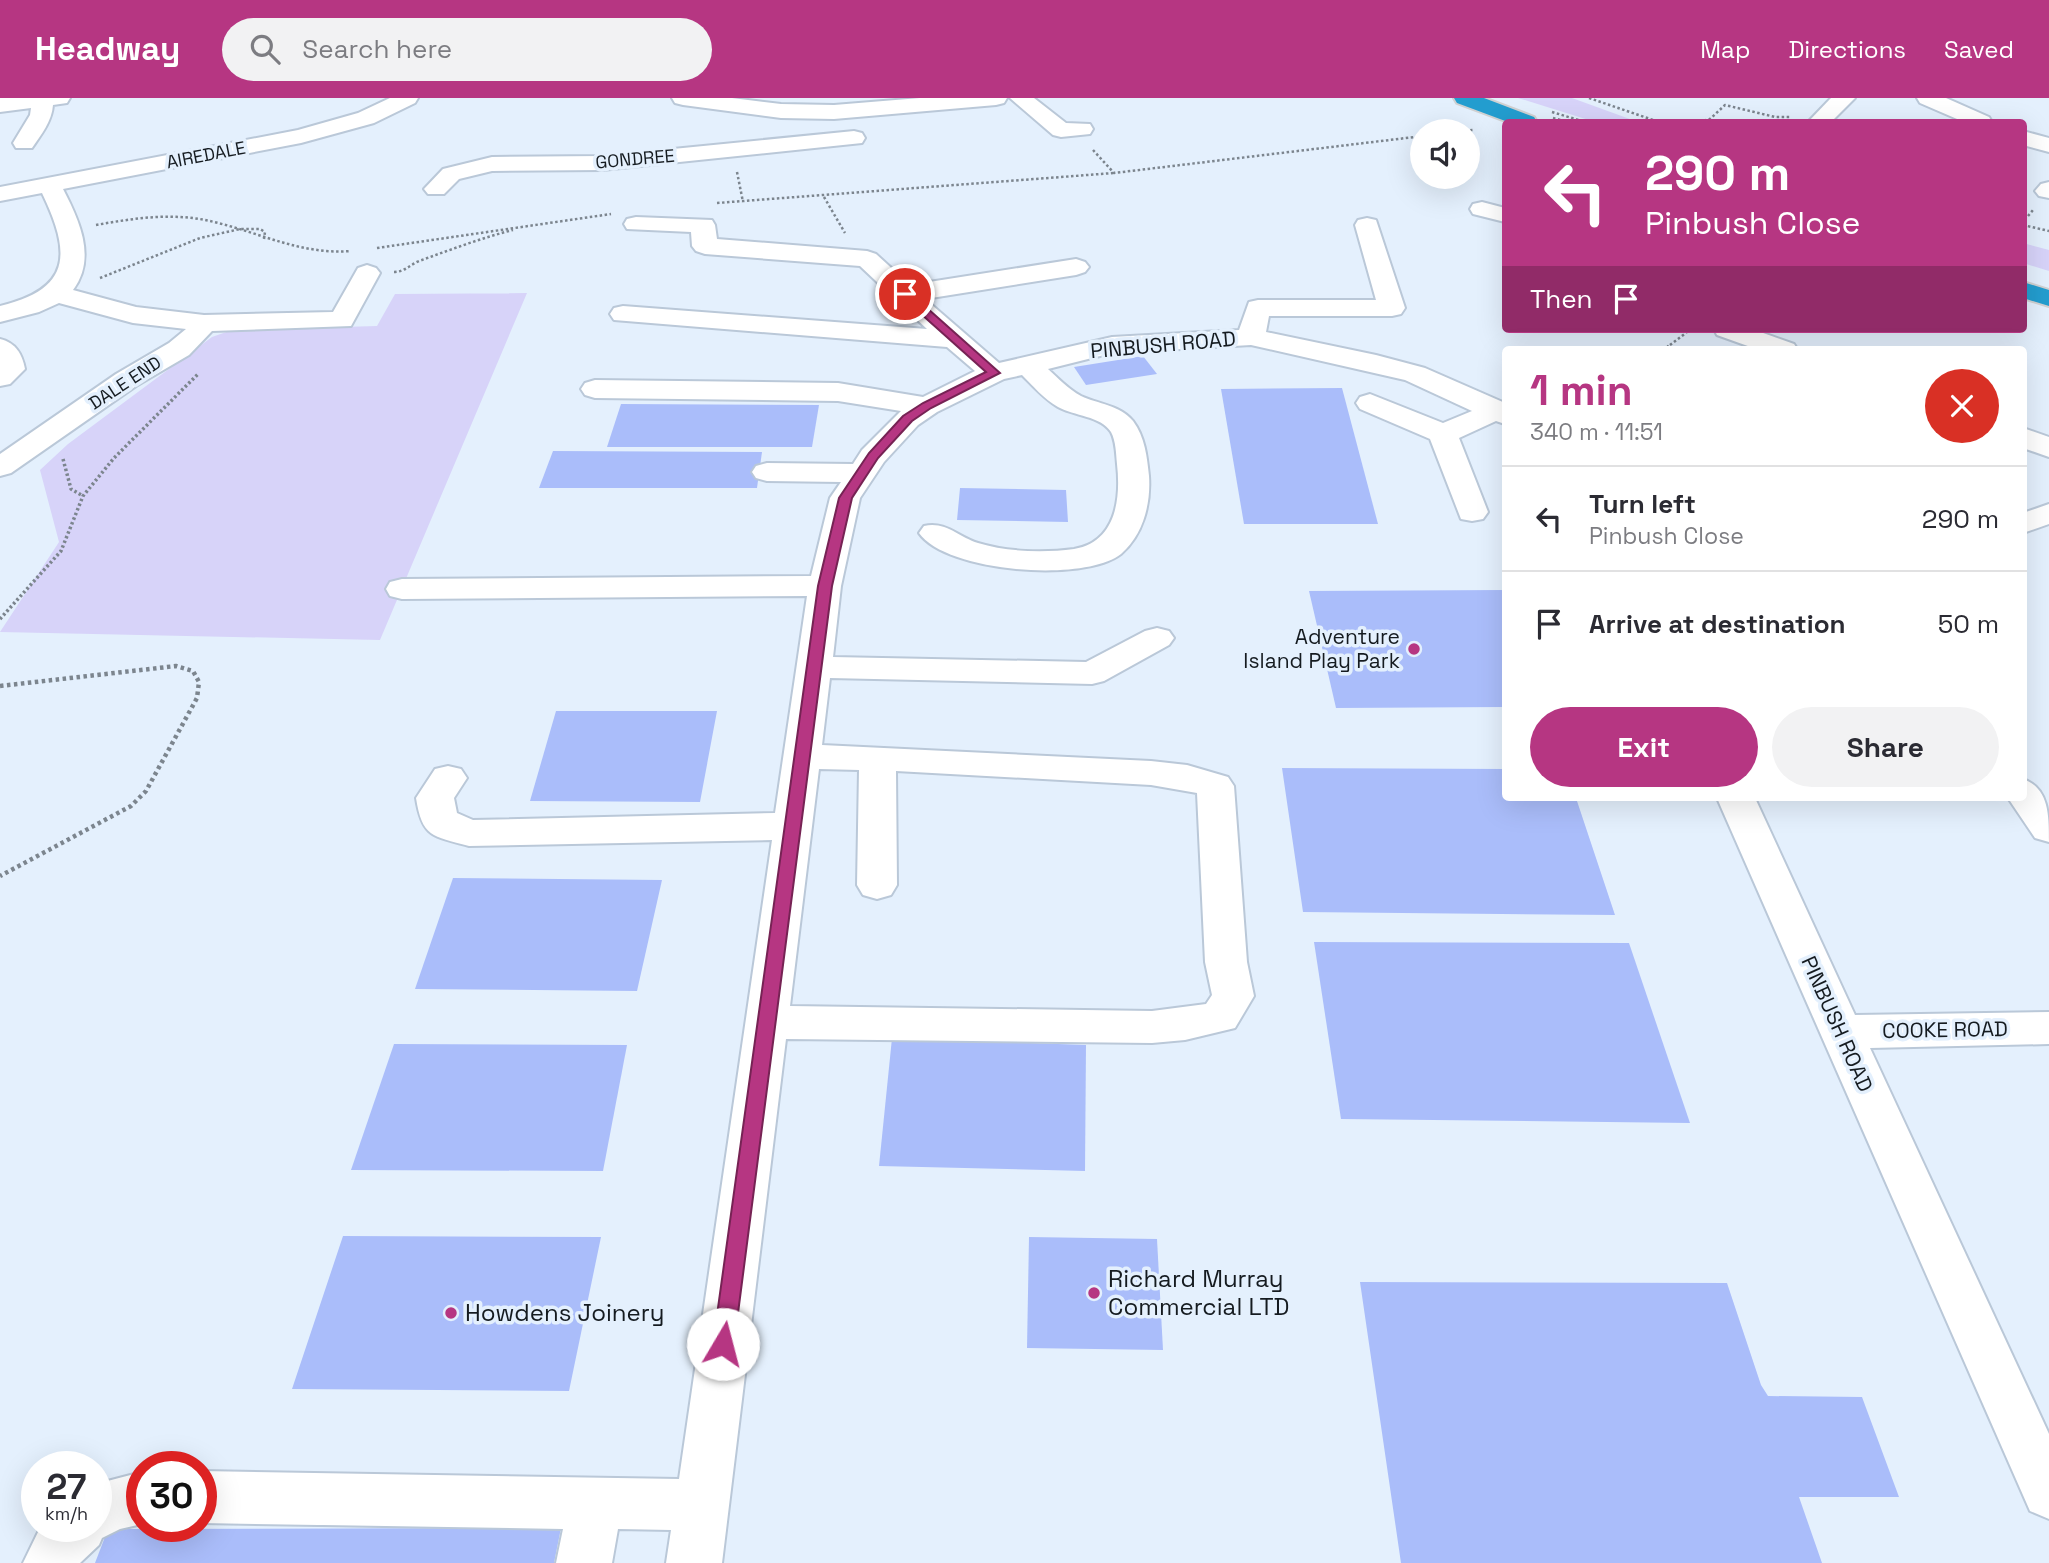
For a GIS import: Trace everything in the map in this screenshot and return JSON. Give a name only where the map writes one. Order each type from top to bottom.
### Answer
[{"type":"highway","points":[[1465,98],[1518,119]]},
{"type":"highway","points":[[2027,291],[2049,298]]},
{"type":"street","name":"AIREDALE","points":[[0,194],[301,136],[366,118],[407,98]]},
{"type":"street","points":[[694,154],[688,114],[712,102],[781,111],[833,105],[996,98]]},
{"type":"street","points":[[1021,98],[1066,132]]},
{"type":"street","points":[[1821,119],[1844,98]]},
{"type":"street","points":[[1928,98],[1974,119]]},
{"type":"street","points":[[0,106],[51,99]]},
{"type":"street","points":[[24,143],[51,99]]},
{"type":"street","points":[[331,104],[366,118]]},
{"type":"street","points":[[1791,117],[1802,119]]},
{"type":"street","name":"GONDREE","points":[[443,178],[492,164],[602,163],[694,154],[822,149],[854,138]]},
{"type":"street","points":[[2027,139],[2049,145]]},
{"type":"street","points":[[50,186],[73,242],[61,287]]},
{"type":"street","points":[[636,224],[703,225],[705,246],[867,259],[954,340],[1067,400],[1100,411],[1117,421],[1126,433],[1132,453],[1133,507],[1110,547],[1098,554],[1040,559],[980,555],[942,541],[935,533]]},
{"type":"street","points":[[1251,337],[1258,308],[1392,308],[1367,225]]},
{"type":"street","points":[[905,294],[1076,267]]},
{"type":"street","points":[[61,287],[89,301],[133,315],[200,330],[284,321],[342,320],[367,273]]},
{"type":"street","points":[[0,314],[61,287]]},
{"type":"street","points":[[929,317],[628,306],[954,340]]},
{"type":"street","name":"DALE END","points":[[0,467],[65,444],[126,380],[200,330]]},
{"type":"street","points":[[1738,333],[1773,346]]},
{"type":"street","name":"PINBUSH ROAD","points":[[694,1563],[825,586],[845,498],[873,456],[908,419],[927,405],[1011,369],[1112,345],[1251,337],[1402,370],[1501,413]]},
{"type":"street","points":[[0,347],[9,357],[11,369],[0,378]]},
{"type":"street","points":[[595,389],[838,392],[927,405]]},
{"type":"street","points":[[1370,403],[1443,434],[1501,413]]},
{"type":"street","points":[[1443,434],[1472,512]]},
{"type":"street","points":[[2027,439],[2049,448]]},
{"type":"street","points":[[767,472],[862,473]]},
{"type":"street","points":[[402,589],[825,586]]},
{"type":"street","points":[[814,667],[1092,673],[1157,638]]},
{"type":"street","points":[[766,1022],[1152,1027],[1220,1017],[1233,996],[1227,962],[1215,786],[1187,777],[1152,773],[878,758],[802,757]]},
{"type":"street","points":[[877,884],[878,758]]},
{"type":"street","points":[[448,778],[435,798],[439,821],[469,833],[793,826]]},
{"type":"street","points":[[2027,798],[2049,829]]},
{"type":"street","name":"PINBUSH ROAD","points":[[1737,801],[2049,1493]]},
{"type":"street","name":"COOKE ROAD","points":[[1840,1032],[2049,1028]]},
{"type":"street","points":[[217,1497],[702,1506]]},
{"type":"street","points":[[584,1563],[595,1504]]},
{"type":"street","points":[[51,1563],[63,1542]]},
{"type":"path","points":[[1588,98],[1650,119]]},
{"type":"path","points":[[1710,119],[1725,105],[1775,117],[1791,117]]},
{"type":"path","points":[[1565,116],[1575,119]]},
{"type":"path","points":[[1066,132],[1114,173],[1410,137]]},
{"type":"path","points":[[61,287],[118,273],[193,241],[236,230],[260,229],[265,232],[264,239],[236,230],[215,222],[184,218],[125,220],[69,229]]},
{"type":"path","points":[[2027,226],[2049,231]]},
{"type":"path","points":[[367,273],[400,272],[414,263],[517,228]]},
{"type":"path","points":[[0,619],[61,551],[83,496],[114,458],[219,350],[222,341],[200,330]]},
{"type":"path","points":[[1669,346],[1686,333]]},
{"type":"path","points":[[65,444],[63,459],[71,488],[83,496]]},
{"type":"path","points":[[0,686],[176,666],[193,671],[199,682],[197,698],[151,782],[138,799],[98,825],[0,876]]},
{"type":"shaded area","points":[[1518,98],[1572,98],[1630,119],[1585,119]]},
{"type":"shaded area","points":[[2027,244],[2049,250],[2049,271],[2027,264]]},
{"type":"shaded area","points":[[527,293],[380,640],[0,632],[59,542],[40,470],[68,444],[212,337],[232,330],[377,326],[395,294]]},
{"type":"building","points":[[1143,356],[1157,374],[1086,385],[1074,367]]},
{"type":"building","points":[[1342,388],[1378,524],[1244,524],[1221,389]]},
{"type":"building","points":[[621,404],[819,405],[812,447],[607,447]]},
{"type":"building","points":[[553,451],[762,452],[757,488],[539,488]]},
{"type":"building","points":[[960,488],[1066,490],[1068,522],[957,520]]},
{"type":"building","name":"Adventure Island Play Park","points":[[1502,590],[1502,707],[1336,708],[1309,591]]},
{"type":"building","points":[[556,711],[717,711],[700,802],[530,801]]},
{"type":"building","points":[[1282,768],[1502,769],[1502,801],[1577,801],[1615,915],[1303,912]]},
{"type":"building","points":[[453,878],[662,880],[637,991],[415,989]]},
{"type":"building","points":[[1314,942],[1629,943],[1690,1123],[1341,1119]]},
{"type":"building","points":[[892,1038],[1086,1045],[1085,1171],[879,1166]]},
{"type":"building","points":[[394,1044],[627,1045],[603,1171],[351,1170]]},
{"type":"building","name":"Howdens Joinery","points":[[343,1236],[601,1237],[569,1391],[292,1389]]},
{"type":"building","name":"Richard Murray Commercial LTD","points":[[1029,1237],[1157,1239],[1163,1350],[1027,1348]]},
{"type":"building","points":[[1360,1282],[1727,1283],[1761,1385],[1768,1396],[1862,1397],[1899,1497],[1799,1497],[1822,1563],[1401,1563]]},
{"type":"building","points":[[561,1528],[554,1563],[95,1563],[103,1542],[112,1542],[112,1529],[126,1529],[126,1542],[217,1542],[217,1529]]},
{"type":"place","name":"Adventure Island Play Park","points":[[1414,649]]},
{"type":"place","name":"Richard Murray Commercial LTD","points":[[1094,1293]]},
{"type":"place","name":"Howdens Joinery","points":[[451,1313]]},
{"type":"route","points":[[723,1344],[825,586],[845,498],[873,456],[908,419],[927,405],[994,373],[905,294]]}]
